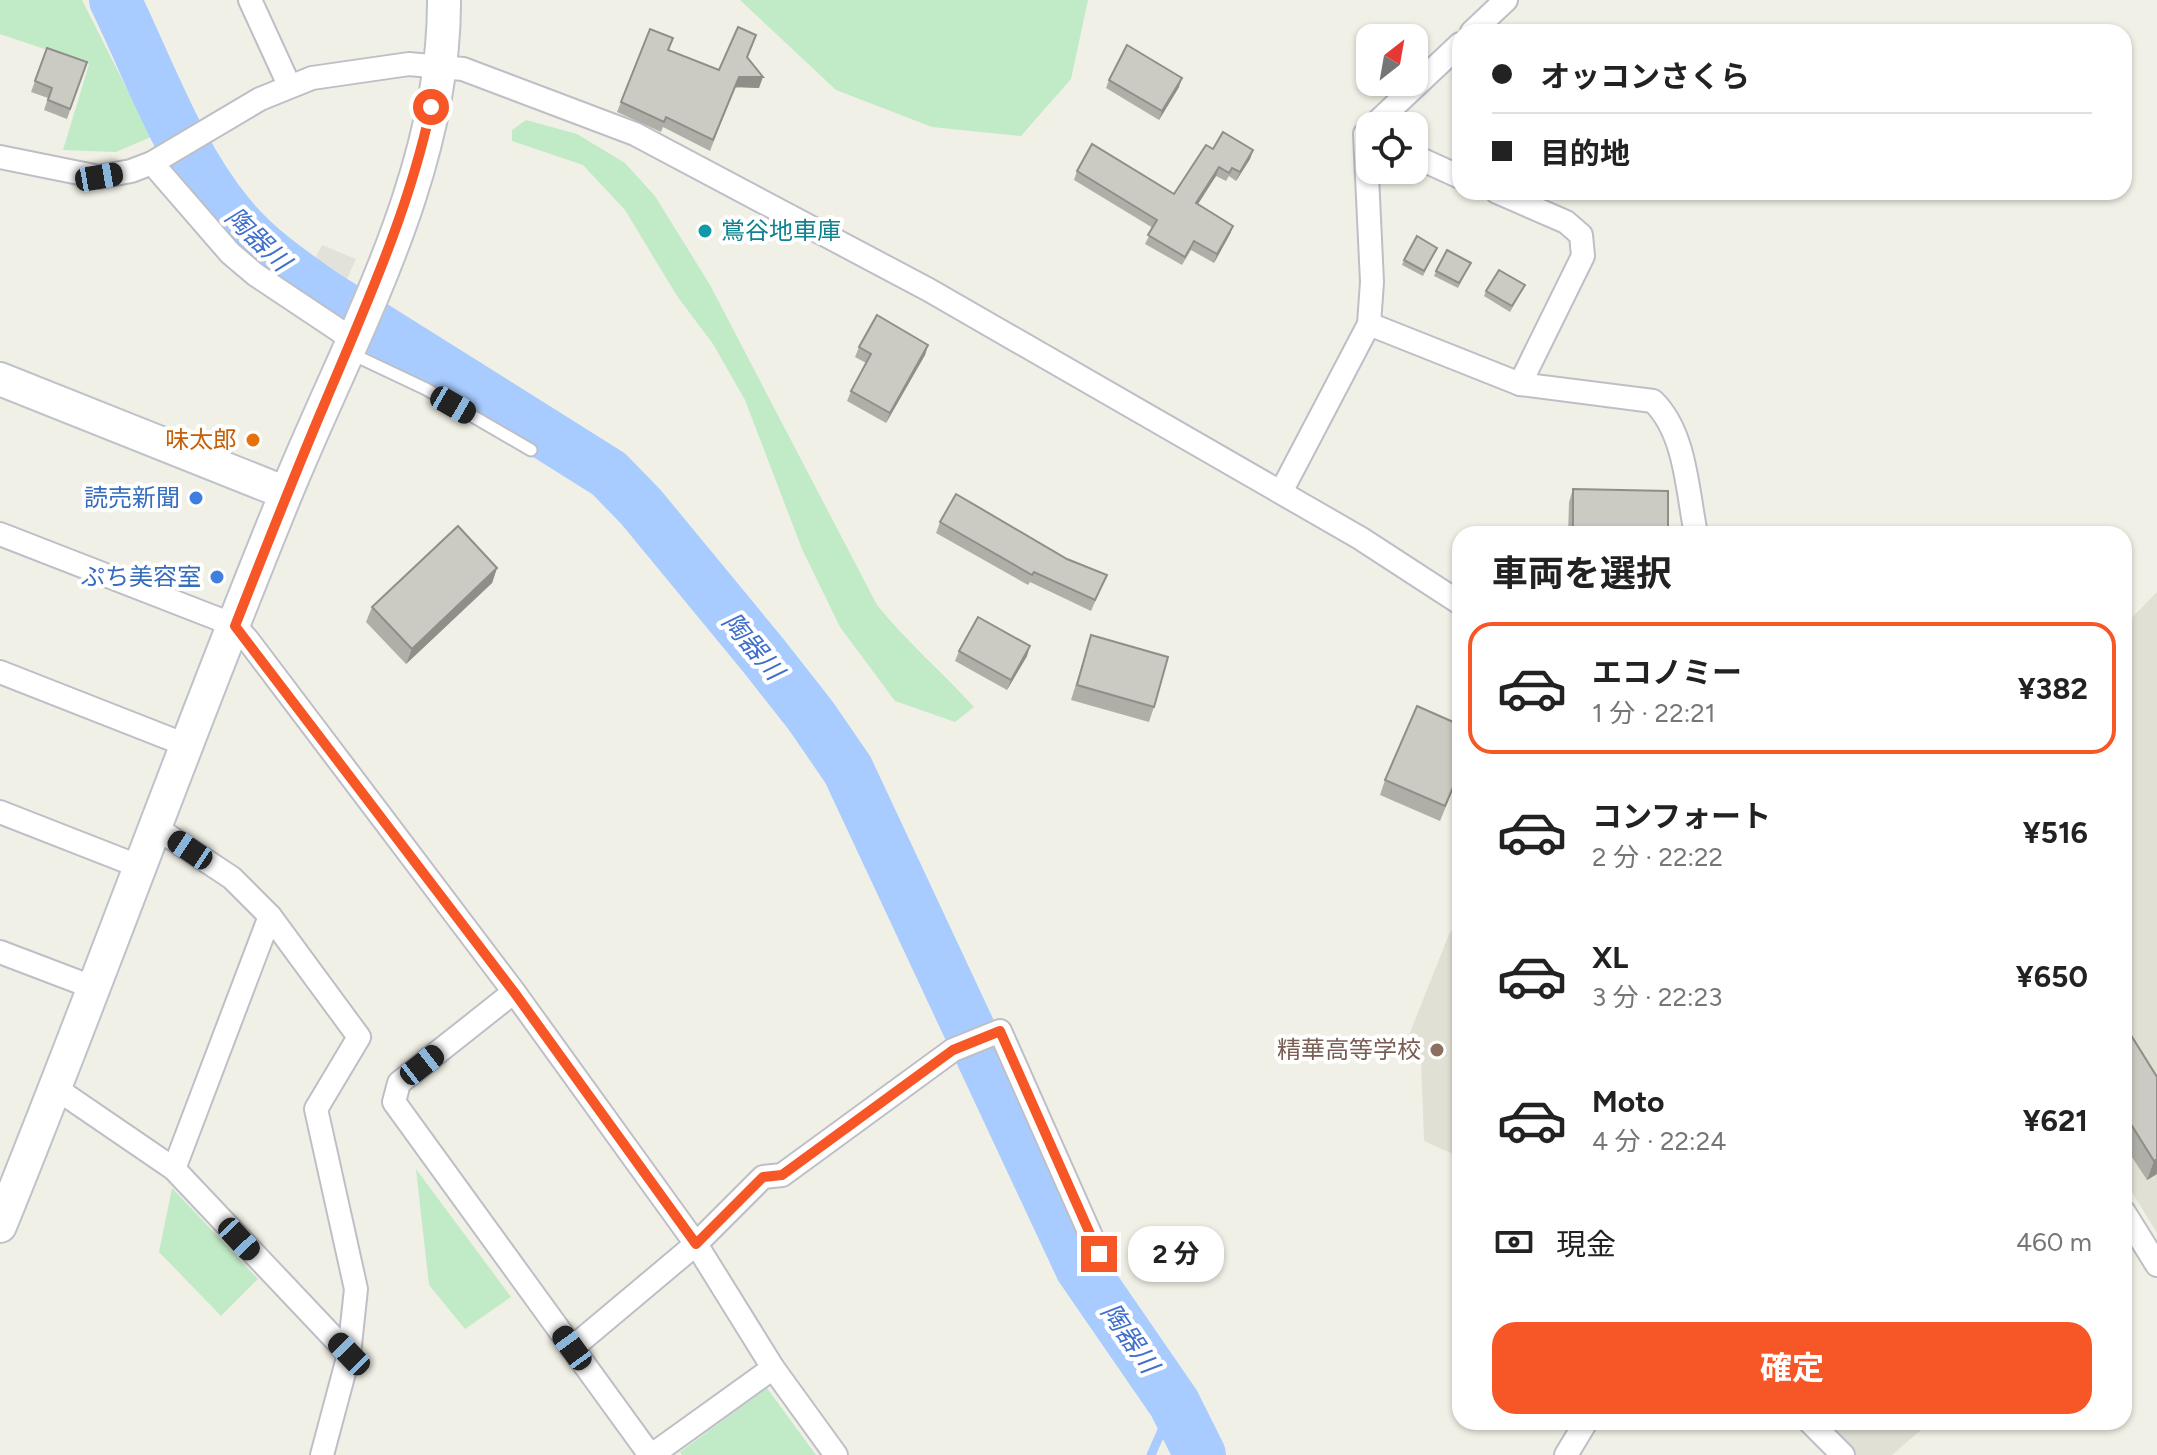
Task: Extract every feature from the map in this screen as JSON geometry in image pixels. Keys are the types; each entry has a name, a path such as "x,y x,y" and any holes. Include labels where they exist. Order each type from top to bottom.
{"street":[{"path":"250,0 289,85"},
{"path":"0,1226 11,1170 54,1087 286,493 370,296 418,170 444,37 444,0"},
{"path":"1480,24 1506,0"},
{"path":"1389,112 1452,52"},
{"path":"0,157 99,177 152,163 289,85 312,78 401,64 439,64 463,69 635,134 929,290 1360,538 1452,598"},
{"path":"1428,162 1452,173"},
{"path":"152,163 230,253 256,275 351,340"},
{"path":"1281,492 1369,324 1372,282 1370,184"},
{"path":"1515,200 1566,222 1581,235 1583,256 1520,384"},
{"path":"1369,324 1520,384 1653,401 1665,412 1677,440 1694,526"},
{"path":"0,379 286,493"},
{"path":"0,534 235,626 514,992 696,1244 773,1368 836,1455"},
{"path":"0,672 186,745"},
{"path":"0,812 138,866"},
{"path":"155,827 232,878 270,916 359,1037 316,1109 356,1289 349,1354 322,1455"},
{"path":"174,1169 270,916"},
{"path":"0,952 92,987"},
{"path":"514,992 399,1083 394,1102 651,1455 773,1368"},
{"path":"572,1348 696,1244 763,1177 782,1175 963,1046 1000,1031 1099,1254"},
{"path":"54,1087 174,1169 349,1354"},
{"path":"2132,1225 2157,1265"},
{"path":"1566,1455 1581,1430"},
{"path":"1818,1430 1843,1455"}],"lane":[{"path":"351,340 426,389 531,450"}],"shaded area":[{"path":"322,245 356,259 344,285 312,264"},
{"path":"2157,592 2157,1233 2132,1192 2132,618"},
{"name":"精華高等学校","path":"1450,932 1452,1153 1424,1141 1421,1061 1407,1040"},
{"path":"1828,1430 1921,1430 1892,1455 1856,1455"}],"green space":[{"path":"0,0 82,0 151,137 116,152 63,150 89,64 0,34"},
{"path":"740,0 1088,0 1071,79 1021,136 932,127 836,90"},
{"path":"526,120 577,134 625,163 655,196 710,285 877,605 974,707 955,722 895,701 840,627 802,549 745,400 713,344 677,296 625,210 583,165 512,141 512,130"},
{"path":"416,1169 511,1297 465,1329 429,1285"},
{"path":"172,1188 258,1279 221,1316 159,1252"},
{"path":"767,1388 816,1455 682,1455 680,1452"}],"building":[{"path":"738,27 756,35 747,57 763,77 739,77 713,140 666,117 664,122 621,102 650,29 673,38 668,50 719,70"},
{"path":"1127,45 1182,78 1162,111 1109,80"},
{"path":"47,48 87,62 70,109 48,100 52,88 35,81"},
{"path":"1223,132 1253,150 1240,172 1232,168 1229,173 1219,167 1196,203 1233,226 1217,254 1194,241 1185,257 1148,235 1157,220 1077,171 1092,144 1174,194 1206,145 1213,149"},
{"path":"1417,236 1437,248 1424,271 1404,260"},
{"path":"1447,250 1471,263 1459,283 1436,271"},
{"path":"1499,270 1525,285 1512,306 1486,291"},
{"path":"877,315 928,345 890,413 851,391 871,354 859,347"},
{"path":"1573,489 1668,491 1668,526 1573,526"},
{"path":"956,494 1067,559 1107,575 1095,600 1034,572 1032,575 940,522"},
{"path":"458,526 497,568 412,649 372,607"},
{"path":"978,617 1030,646 1011,680 959,651"},
{"path":"1091,635 1168,657 1154,707 1077,685"},
{"path":"1417,706 1452,721 1452,790 1445,806 1385,780"},
{"path":"2132,1037 2157,1077 2157,1159 2154,1161 2132,1126"}],"waterway":[{"name":"陶器川","path":"115,0 180,140 212,192 240,228 274,259 324,295 609,474 641,507 811,716 848,770 1081,1268 1174,1403 1200,1455"},
{"path":"1151,1455 1174,1403"}],"place":[{"name":"鴬谷地車庫","path":"705,231"},
{"name":"味太郎","path":"253,440"},
{"name":"読売新聞","path":"196,498"},
{"name":"ぷち美容室","path":"217,577"},
{"name":"精華高等学校","path":"1437,1050"}],"route":[{"path":"431,107 418,170 393,239 286,493 235,626 514,992 696,1244 763,1177 782,1175 953,1050 1000,1031 1099,1254"}]}
